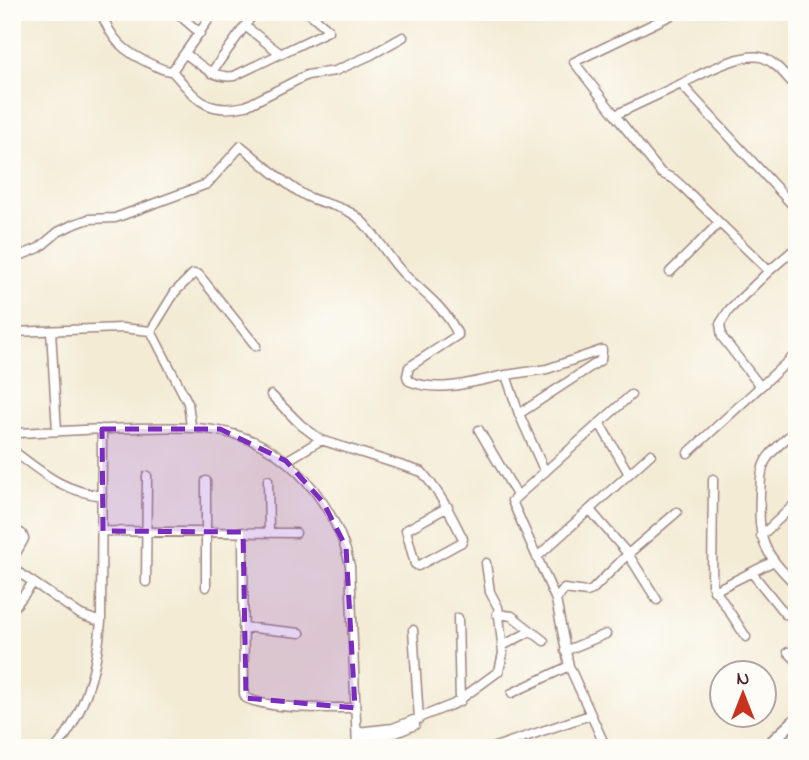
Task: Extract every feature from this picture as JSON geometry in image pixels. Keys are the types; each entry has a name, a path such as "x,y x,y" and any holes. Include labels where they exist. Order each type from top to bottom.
{"main road":[{"path":"765,748 794,721"}],"street":[{"path":"101,12 105,24 120,46 135,57 166,71 172,71 198,100 211,108 246,106 307,75 335,71 403,37"},
{"path":"176,12 200,33"},
{"path":"172,71 214,12"},
{"path":"211,73 254,12"},
{"path":"186,54 211,73 222,78 234,76 328,31 309,12"},
{"path":"678,12 574,62 661,173 674,179 769,271"},
{"path":"245,26 281,54"},
{"path":"615,115 748,57 763,57 778,68 797,89"},
{"path":"681,84 797,210"},
{"path":"12,259 39,248 58,232 72,225 89,219 115,218 206,184 241,146 306,196 335,205 353,214 372,229 406,276 425,292 454,326 458,335 409,367 409,381 419,385 450,387 547,369 602,350 601,360 519,414"},
{"path":"670,272 719,223"},
{"path":"760,386 722,337 720,324 730,310 769,271 797,247"},
{"path":"152,331 175,292 193,274 199,275 256,346"},
{"path":"12,332 122,328 152,331"},
{"path":"51,331 57,431"},
{"path":"152,331 188,403 191,426"},
{"path":"688,453 797,352"},
{"path":"506,375 519,414 545,472"},
{"path":"271,395 301,425 321,440 422,472 439,492 447,507 463,542 418,566 415,564 406,530 447,507"},
{"path":"606,748 569,666 556,600 512,501 631,395"},
{"path":"600,424 628,474"},
{"path":"102,496 80,493 60,485 12,448 17,433 191,426 233,433 257,443 286,461 305,479 340,529 350,566 357,739 460,702 499,671 502,646 498,607 489,592 486,563"},
{"path":"56,748 69,733 91,683 101,622 102,429"},
{"path":"795,580 774,561 761,536 760,493 764,463 797,429"},
{"path":"479,430 517,495"},
{"path":"286,461 321,440"},
{"path":"537,557 651,454"},
{"path":"146,582 147,475"},
{"path":"268,480 269,533"},
{"path":"713,480 711,578 714,591 746,637"},
{"path":"206,481 206,587"},
{"path":"761,536 797,502"},
{"path":"590,510 628,554 657,600"},
{"path":"556,600 564,589 587,592 592,590 628,554 677,512"},
{"path":"12,527 22,534 24,539 12,560"},
{"path":"103,531 296,533"},
{"path":"243,532 246,698 260,703 355,708"},
{"path":"714,591 774,561"},
{"path":"12,568 81,615 101,622"},
{"path":"752,573 785,614"},
{"path":"12,610 33,583"},
{"path":"497,614 512,616 544,641"},
{"path":"458,618 460,702"},
{"path":"243,626 300,633"},
{"path":"413,630 420,718"},
{"path":"502,646 531,632"},
{"path":"565,652 606,634"},
{"path":"788,652 797,661"},
{"path":"512,693 569,666"},
{"path":"492,748 590,715"}],"highlighted area":[{"path":"102,429 220,429 286,461 323,502 346,547 355,708 246,698 243,532 103,531"}]}
